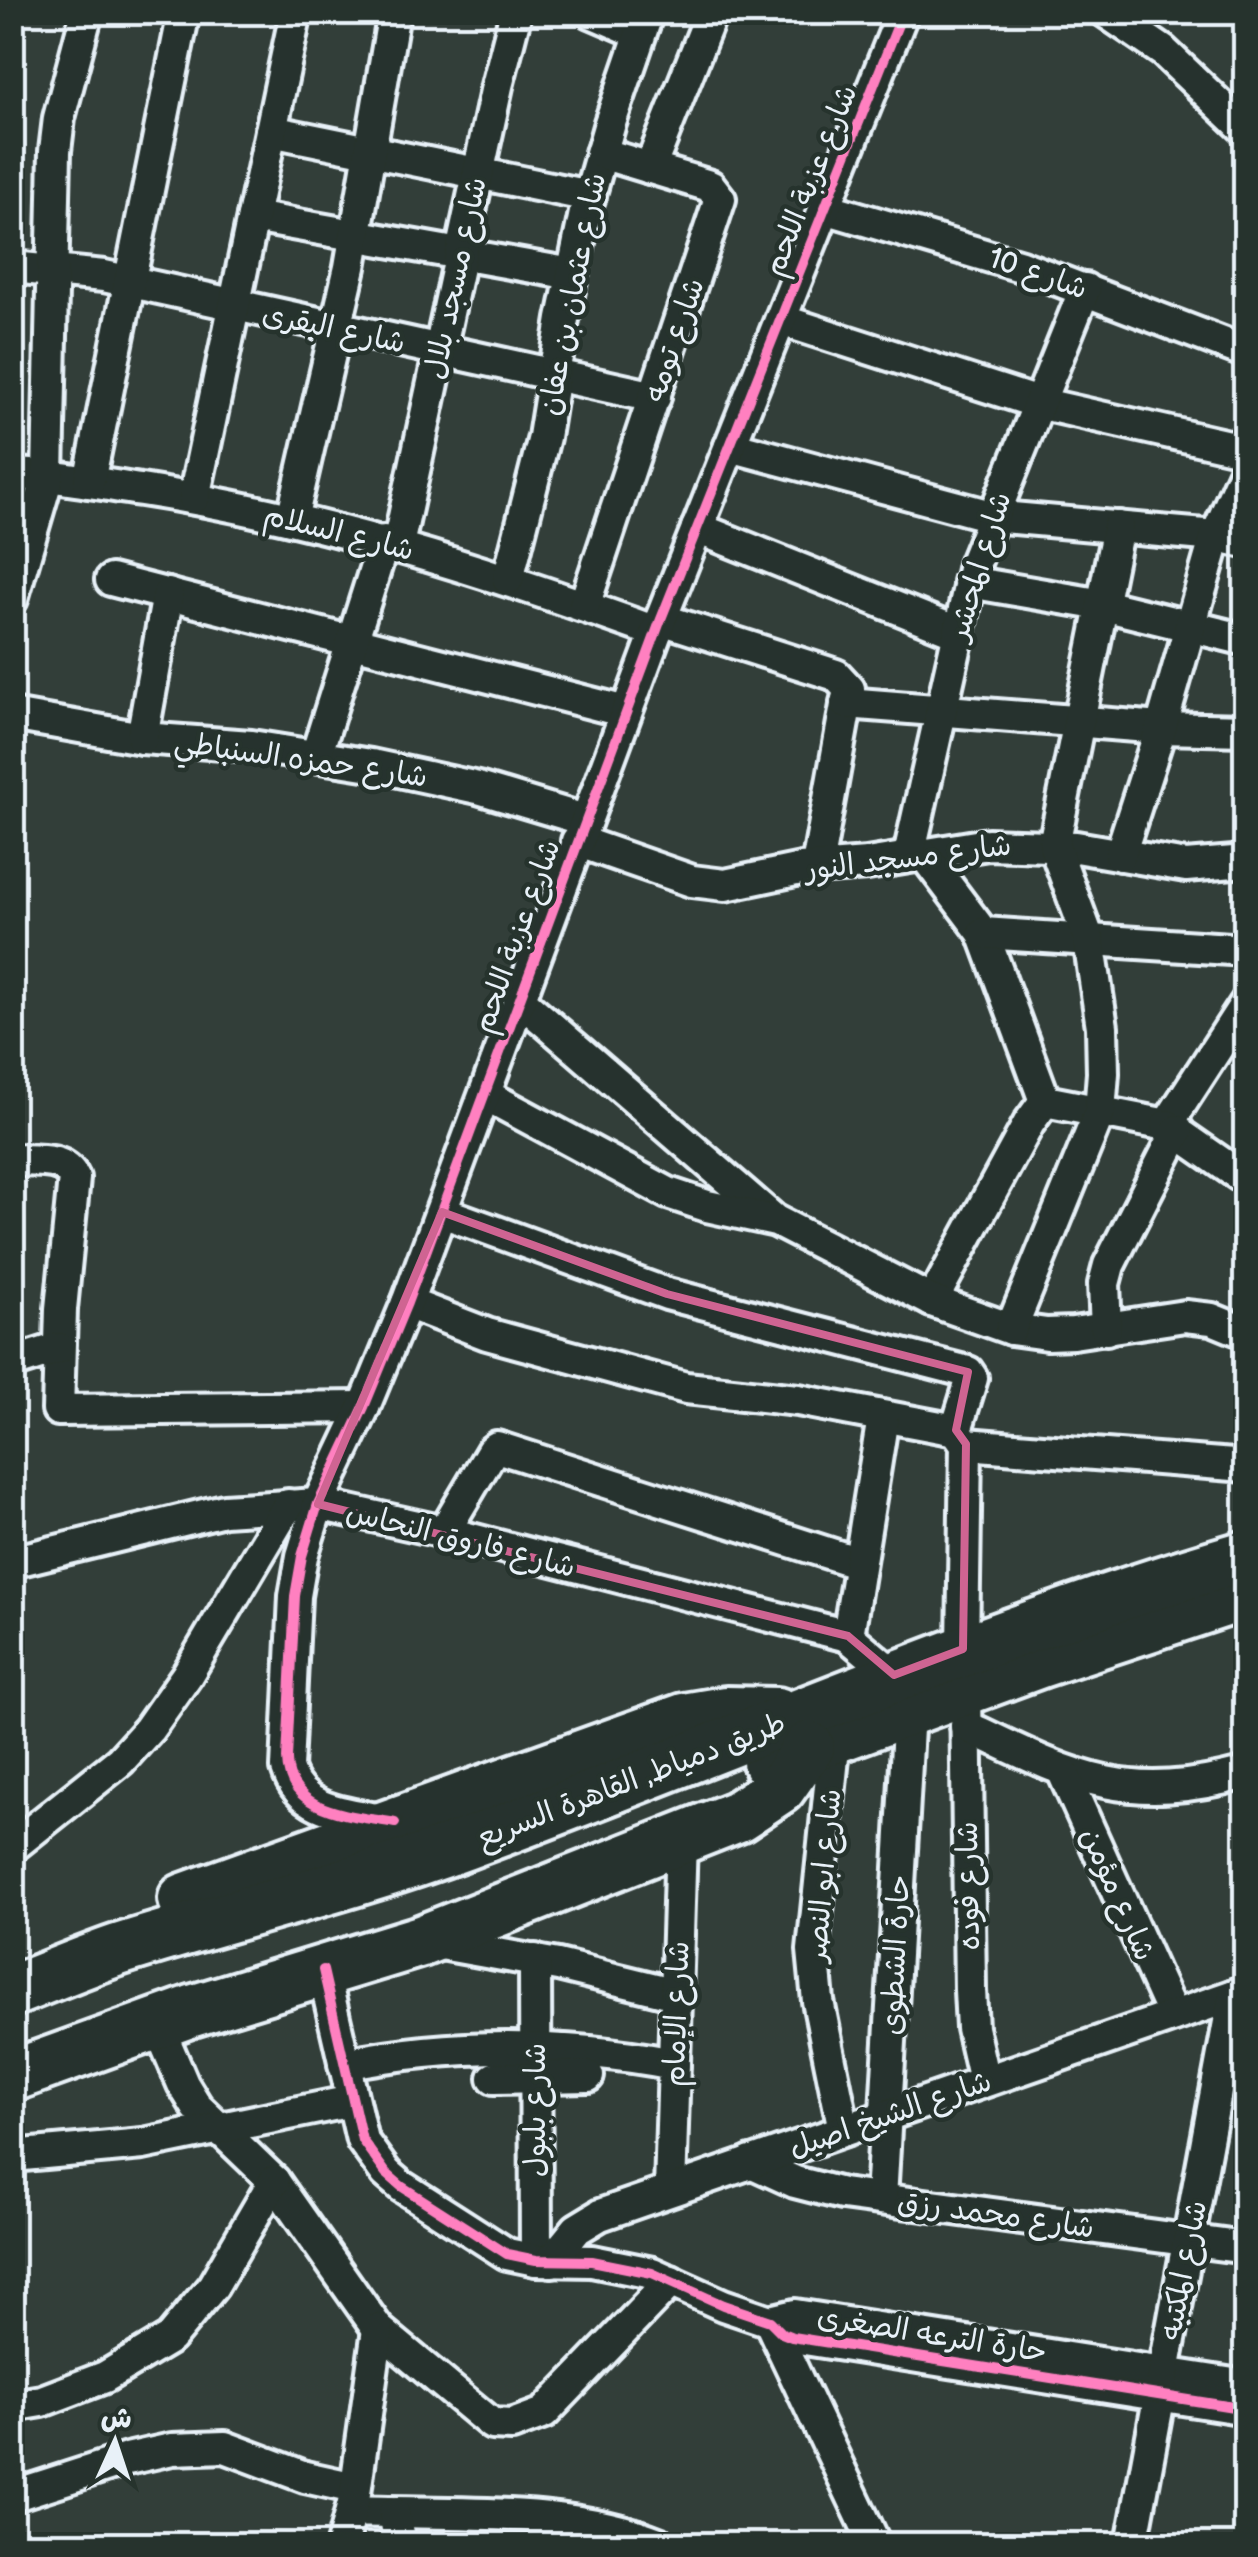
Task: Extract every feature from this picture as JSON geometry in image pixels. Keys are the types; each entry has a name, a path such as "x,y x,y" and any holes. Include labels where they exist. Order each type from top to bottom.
{"highway":[{"name":"طريق دمياط, القاهرة السريع","path":"965,1688 1101,1600 1246,1556"},
{"name":"طريق دمياط, القاهرة السريع","path":"12,2022 124,1978 422,1894 814,1734 901,1693 965,1688 1246,1594"},
{"path":"12,1960 684,1719 740,1711 814,1734 791,1776 767,1799 738,1816 421,1941 157,2023 12,2076"},
{"name":"طريق دمياط, القاهرة السريع","path":"12,1991 116,1951 329,1890 446,1851 698,1757 814,1734"}],"street":[{"path":"12,599 48,476 57,128 87,12"},
{"path":"89,482 184,12"},
{"path":"194,498 296,12"},
{"path":"292,519 356,236 394,12"},
{"name":"شارع مسجد بلال","path":"316,756 352,640 391,543 440,350 516,12"},
{"path":"592,12 644,23"},
{"path":"650,168 712,12"},
{"name":"شارع عزبة اللحم","path":"395,1823 315,1805 299,1794 287,1768 294,1596 305,1543 303,1505 364,1407 406,1304 659,626 903,12"},
{"path":"1106,12 1163,51 1246,130"},
{"name":"شارع عثمان بن عفان","path":"508,579 544,437 572,274 590,196 644,23"},
{"path":"271,130 590,196"},
{"name":"شارع تومه","path":"584,606 720,199 710,186 601,153"},
{"name":"شارع 10","path":"825,208 956,245 1086,289 1246,352"},
{"path":"253,217 572,274"},
{"name":"شارع البقرى","path":"12,267 52,269 130,282 654,397"},
{"name":"شارع المحشر","path":"916,854 940,710 969,582 991,516 1086,289"},
{"path":"780,320 1038,403 1246,450"},
{"path":"730,446 991,516 1231,538"},
{"path":"1120,854 1161,728 1188,625 1231,538 1246,468"},
{"name":"شارع السلام","path":"12,474 194,498 391,543 584,606 836,676 849,689 846,703"},
{"path":"1011,1330 1100,1111 1102,1027 1089,940 1054,845 1118,527"},
{"path":"697,528 957,632"},
{"path":"111,580 626,712"},
{"path":"969,582 1102,605 1246,640"},
{"path":"142,738 168,594"},
{"path":"817,866 846,703 1161,728 1246,730"},
{"name":"شارع حمزه السنباطي","path":"12,715 142,738 316,756 443,780 581,830"},
{"name":"شارع مسجد النور","path":"581,830 708,884 741,884 817,866 866,864 988,844 1054,845 1186,866 1246,862"},
{"path":"916,854 983,933 1045,1101"},
{"path":"983,933 1246,950"},
{"path":"520,1000 776,1221 932,1302 1011,1330 1046,1334 1186,1316 1212,1319 1246,1333"},
{"path":"1106,1329 1104,1284 1109,1266 1172,1128 1246,1002"},
{"path":"486,1095 668,1193 776,1221"},
{"path":"1045,1101 1172,1128 1246,1180"},
{"path":"932,1302 1029,1123 1045,1101"},
{"path":"12,1160 60,1163 69,1168 74,1178 59,1348 58,1410 364,1407"},
{"name":"شارع فوده","path":"442,1212 667,1294 968,1372 972,1378 961,1437 965,1688 971,2009 974,2046 984,2082"},
{"path":"406,1304 487,1334 686,1388 798,1400 961,1437 1246,1466"},
{"path":"12,1362 59,1348"},
{"path":"848,1636 883,1417"},
{"path":"444,1532 497,1447 859,1563"},
{"path":"12,1847 120,1761 149,1729 303,1505"},
{"name":"شارع فاروق النحاس","path":"12,1562 224,1510 303,1505 444,1532 848,1636 901,1693"},
{"path":"965,1688 1062,1772 1103,1783 1145,1788 1197,1784 1246,1773"},
{"name":"حارة الشطوى","path":"881,2199 901,1693"},
{"name":"شارع ابو النصر","path":"814,1734 814,1950 818,2001 844,2130"},
{"name":"شارع مؤمن","path":"1062,1772 1173,2016"},
{"name":"شارع الإمام","path":"670,2190 681,1839"},
{"path":"421,1941 534,1960 676,1994"},
{"name":"شارع بلبول","path":"534,1960 543,2260"},
{"name":"حارة الترعه الصغرى","path":"323,1970 362,2140 386,2173 493,2247 543,2260 612,2264 672,2280 723,2305 770,2321 792,2337 1161,2384 1246,2386"},
{"name":"شارع الشيخ اصيل","path":"543,2260 588,2221 1240,1993"},
{"name":"شارع المكتبه","path":"1132,2544 1188,2240 1240,1993"},
{"path":"157,2023 183,2084 216,2127 274,2181 378,2330 492,2424 512,2424 544,2413 672,2280"},
{"path":"344,2064 439,2050 535,2046 605,2052 674,2064"},
{"path":"494,2078 588,2076"},
{"path":"12,2156 143,2144 352,2101"},
{"name":"شارع محمد رزق","path":"751,2162 810,2186 881,2199 1246,2248"},
{"path":"12,2406 42,2401 105,2377 170,2338 213,2286 274,2181"},
{"path":"770,2321 875,2544"},
{"path":"342,2544 354,2500 378,2330"},
{"name":"حارة الترعه الصغرى","path":"1161,2384 1246,2410"},
{"path":"12,2496 127,2459 172,2450 225,2447 394,2513 577,2521 661,2544"},
{"path":"394,2513 400,2544"},
{"path":"485,2516 502,2544"}],"highlighted area":[{"path":"442,1212 667,1294 968,1372 956,1430 966,1444 963,1649 894,1675 848,1636 318,1504"}],"cycle path":[{"path":"395,1823 326,1809 299,1791 290,1777 287,1759 295,1596 302,1556 318,1504 407,1303 661,619 903,12"},
{"path":"323,1970 362,2140 386,2173 401,2186 507,2254 536,2260 592,2261 652,2273 770,2321 792,2337 1246,2409"}]}
